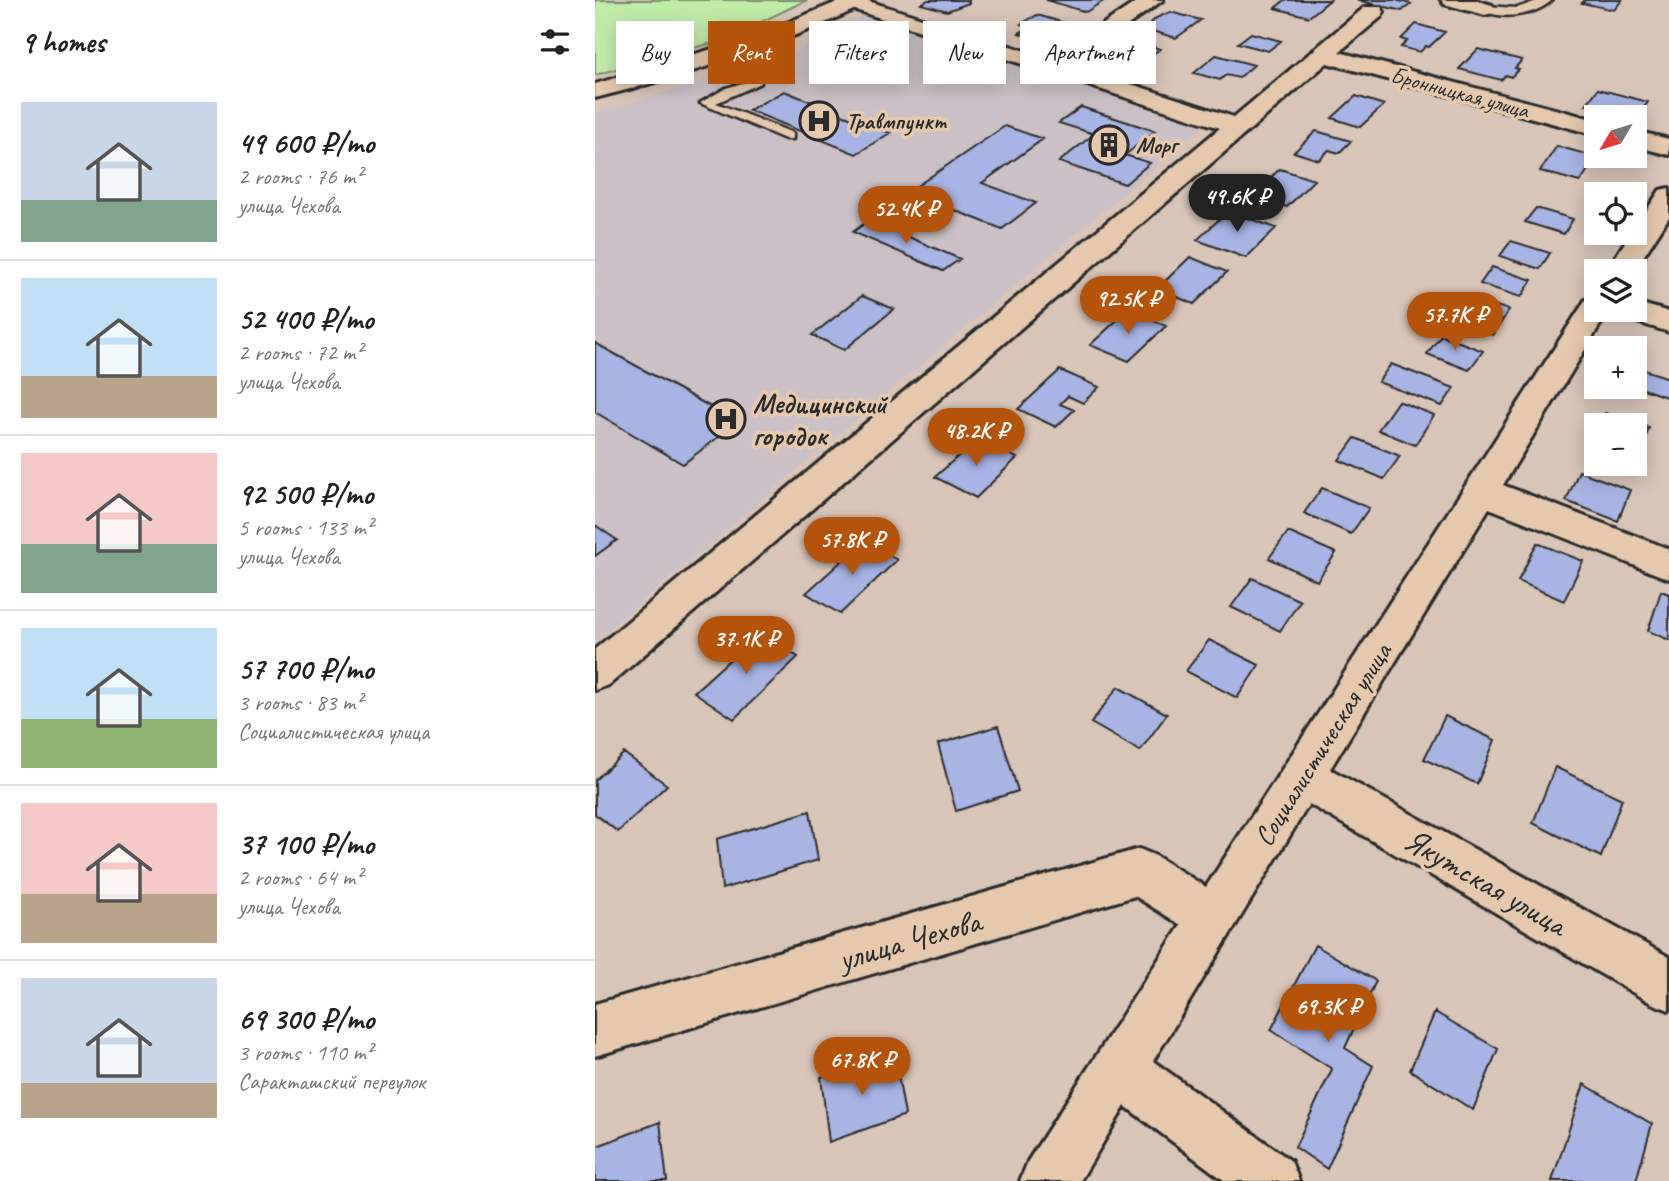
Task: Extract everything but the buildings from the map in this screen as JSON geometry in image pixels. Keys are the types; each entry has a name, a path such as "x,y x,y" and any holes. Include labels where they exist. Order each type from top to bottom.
{"street":[{"path":"1122,21 1153,0"},
{"path":"1451,0 1485,9"},
{"path":"795,30 856,1 1020,56"},
{"path":"595,673 1241,127 1373,12"},
{"name":"Бронницкая улица","path":"1323,55 1584,125"},
{"path":"595,91 708,60"},
{"path":"1107,84 1241,127"},
{"path":"1647,141 1669,147"},
{"path":"1627,259 1669,195"},
{"path":"1647,315 1669,322"},
{"name":"Социалистическая улица","path":"1048,1181 1587,322"},
{"path":"1481,490 1669,564"},
{"name":"Якутская улица","path":"1303,777 1669,985"},
{"name":"улица Чехова","path":"595,1030 1139,872 1213,918"},
{"path":"1118,1068 1271,1181"}],"lane":[{"path":"1485,9 1534,10 1547,0"},
{"path":"751,84 730,90 706,103 789,136"}],"shaded area":[{"name":"Медицинский городок","path":"865,14 887,21 852,21"},
{"name":"Медицинский городок","path":"909,28 923,32 923,84 1006,84 1006,59 1020,63 1020,84 1085,84 1207,123 595,641 595,113 708,80 708,84 795,84 795,51 809,44 809,84 909,84"}],"green space":[{"path":"595,0 807,0 763,21 708,21 708,44 694,48 694,21 616,21 616,69 595,75"}],"place":[{"name":"Травмпункт","path":"819,121"},
{"name":"Морг","path":"1109,145"},
{"name":"Медицинский городок","path":"726,419"}]}
